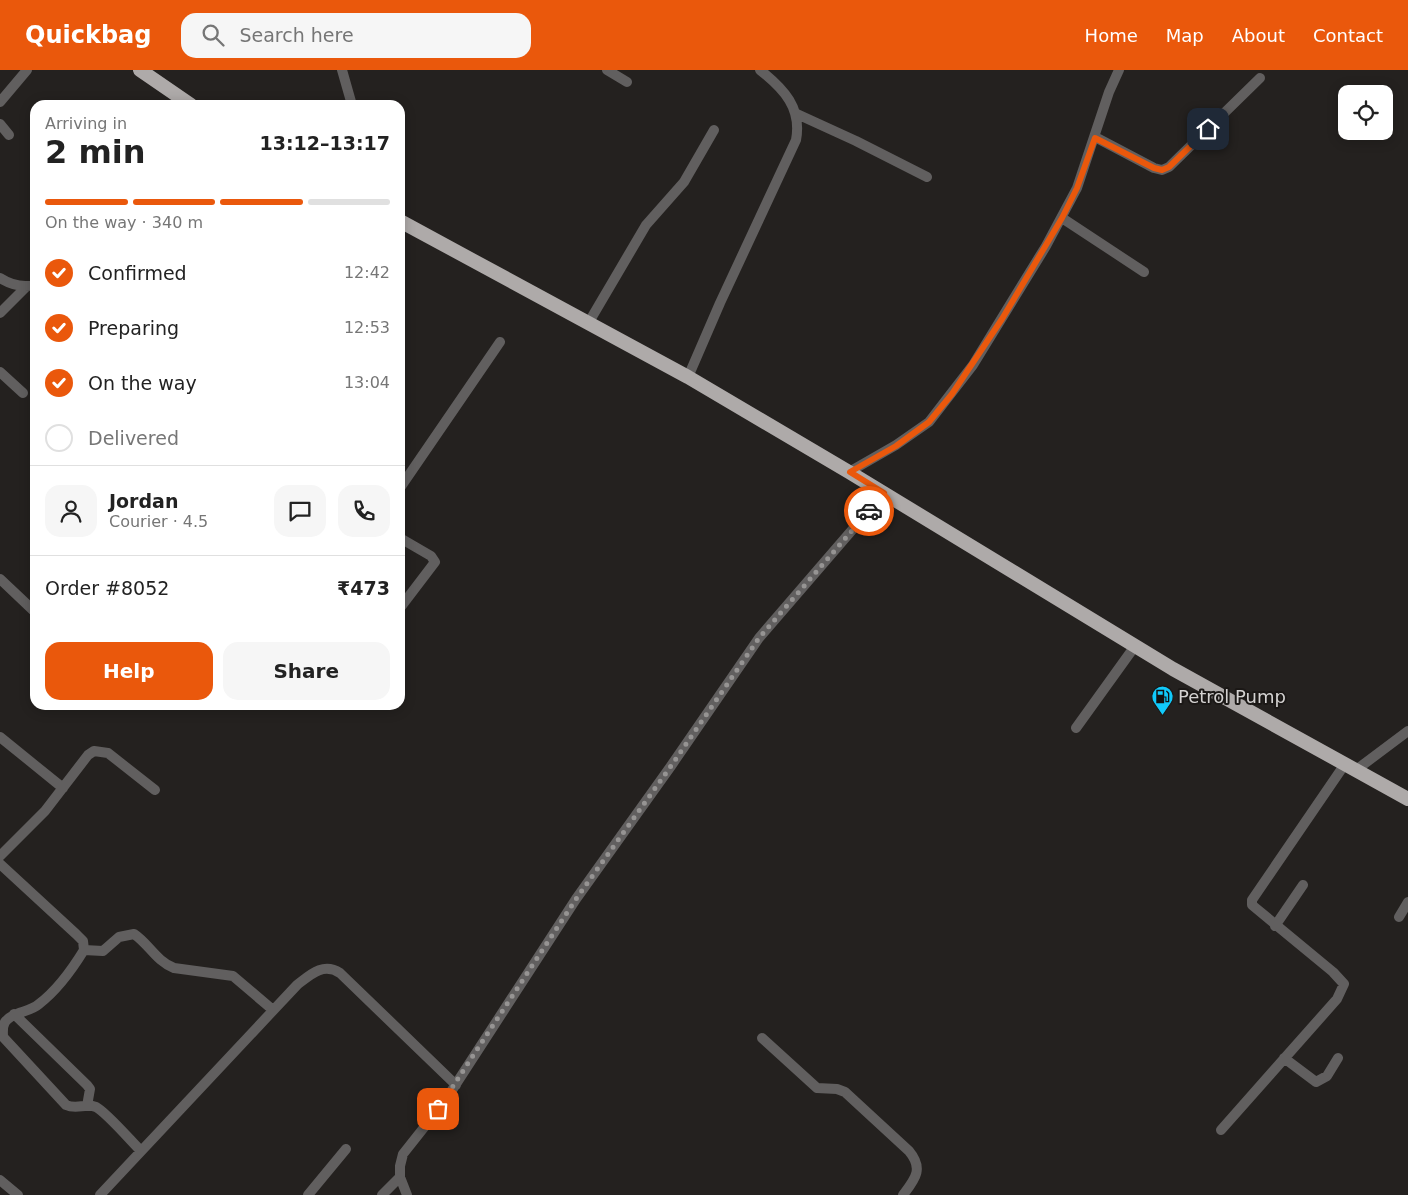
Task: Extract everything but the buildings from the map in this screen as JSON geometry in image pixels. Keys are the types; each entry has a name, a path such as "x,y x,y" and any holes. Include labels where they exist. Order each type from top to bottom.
{"highway":[{"path":"140,70 184,100"},
{"path":"405,225 589,322 688,377 850,472 1135,646 1408,799"}],"street":[{"path":"0,102 27,70"},
{"path":"342,70 351,100"},
{"path":"608,70 627,82"},
{"path":"688,377 720,303 796,140 799,126 797,114 789,100 760,70"},
{"path":"850,472 896,446 929,422 952,394 1002,319 1062,218 1077,188 1109,92 1120,70"},
{"path":"1095,138 1154,168 1162,170 1169,167 1260,78"},
{"path":"797,114 927,177"},
{"path":"0,124 9,135"},
{"path":"589,322 646,225 684,182 714,130"},
{"path":"1062,218 1144,272"},
{"path":"0,278 14,285 30,286"},
{"path":"0,313 30,287"},
{"path":"405,481 500,342"},
{"path":"0,372 23,393"},
{"path":"407,1195 400,1177 403,1154 456,1085 576,899 759,638 884,493"},
{"path":"405,541 431,556 434,562 405,601"},
{"path":"0,579 30,607"},
{"path":"1076,728 1135,646"},
{"path":"1221,1130 1337,999 1344,984 1333,972 1255,910 1252,900 1351,767 1408,731"},
{"path":"0,737 63,788"},
{"path":"0,856 37,820 88,755 100,750 108,753 155,790"},
{"path":"0,864 76,934 83,942 84,950 38,1006 14,1014 6,1022 2,1029 3,1038 8,1046 66,1105 79,1109 87,1106 99,1109 141,1151"},
{"path":"1276,926 1303,885"},
{"path":"1399,917 1408,902"},
{"path":"84,950 103,950 119,937 134,934 141,938 158,960 167,965 174,968 233,976 274,1010"},
{"path":"100,1195 297,985 313,973 325,968 333,968 456,1085"},
{"path":"14,1014 87,1085 90,1089 87,1106"},
{"path":"762,1038 817,1088 837,1089 845,1092 909,1151 917,1160 918,1170 903,1195"},
{"path":"1284,1058 1316,1082 1327,1076 1338,1058"},
{"path":"308,1195 346,1149"},
{"path":"382,1195 400,1177"},
{"path":"0,1180 18,1195"}],"way so far":[{"path":"438,1109 510,1003 576,899 759,638 869,511"}],"place":[{"name":"Petrol Pump","path":"1162,716"}],"route":[{"path":"869,511 884,493 850,472 896,446 929,422 974,365 1062,218 1077,188 1095,138 1154,168 1162,170 1169,167 1208,129"}]}
